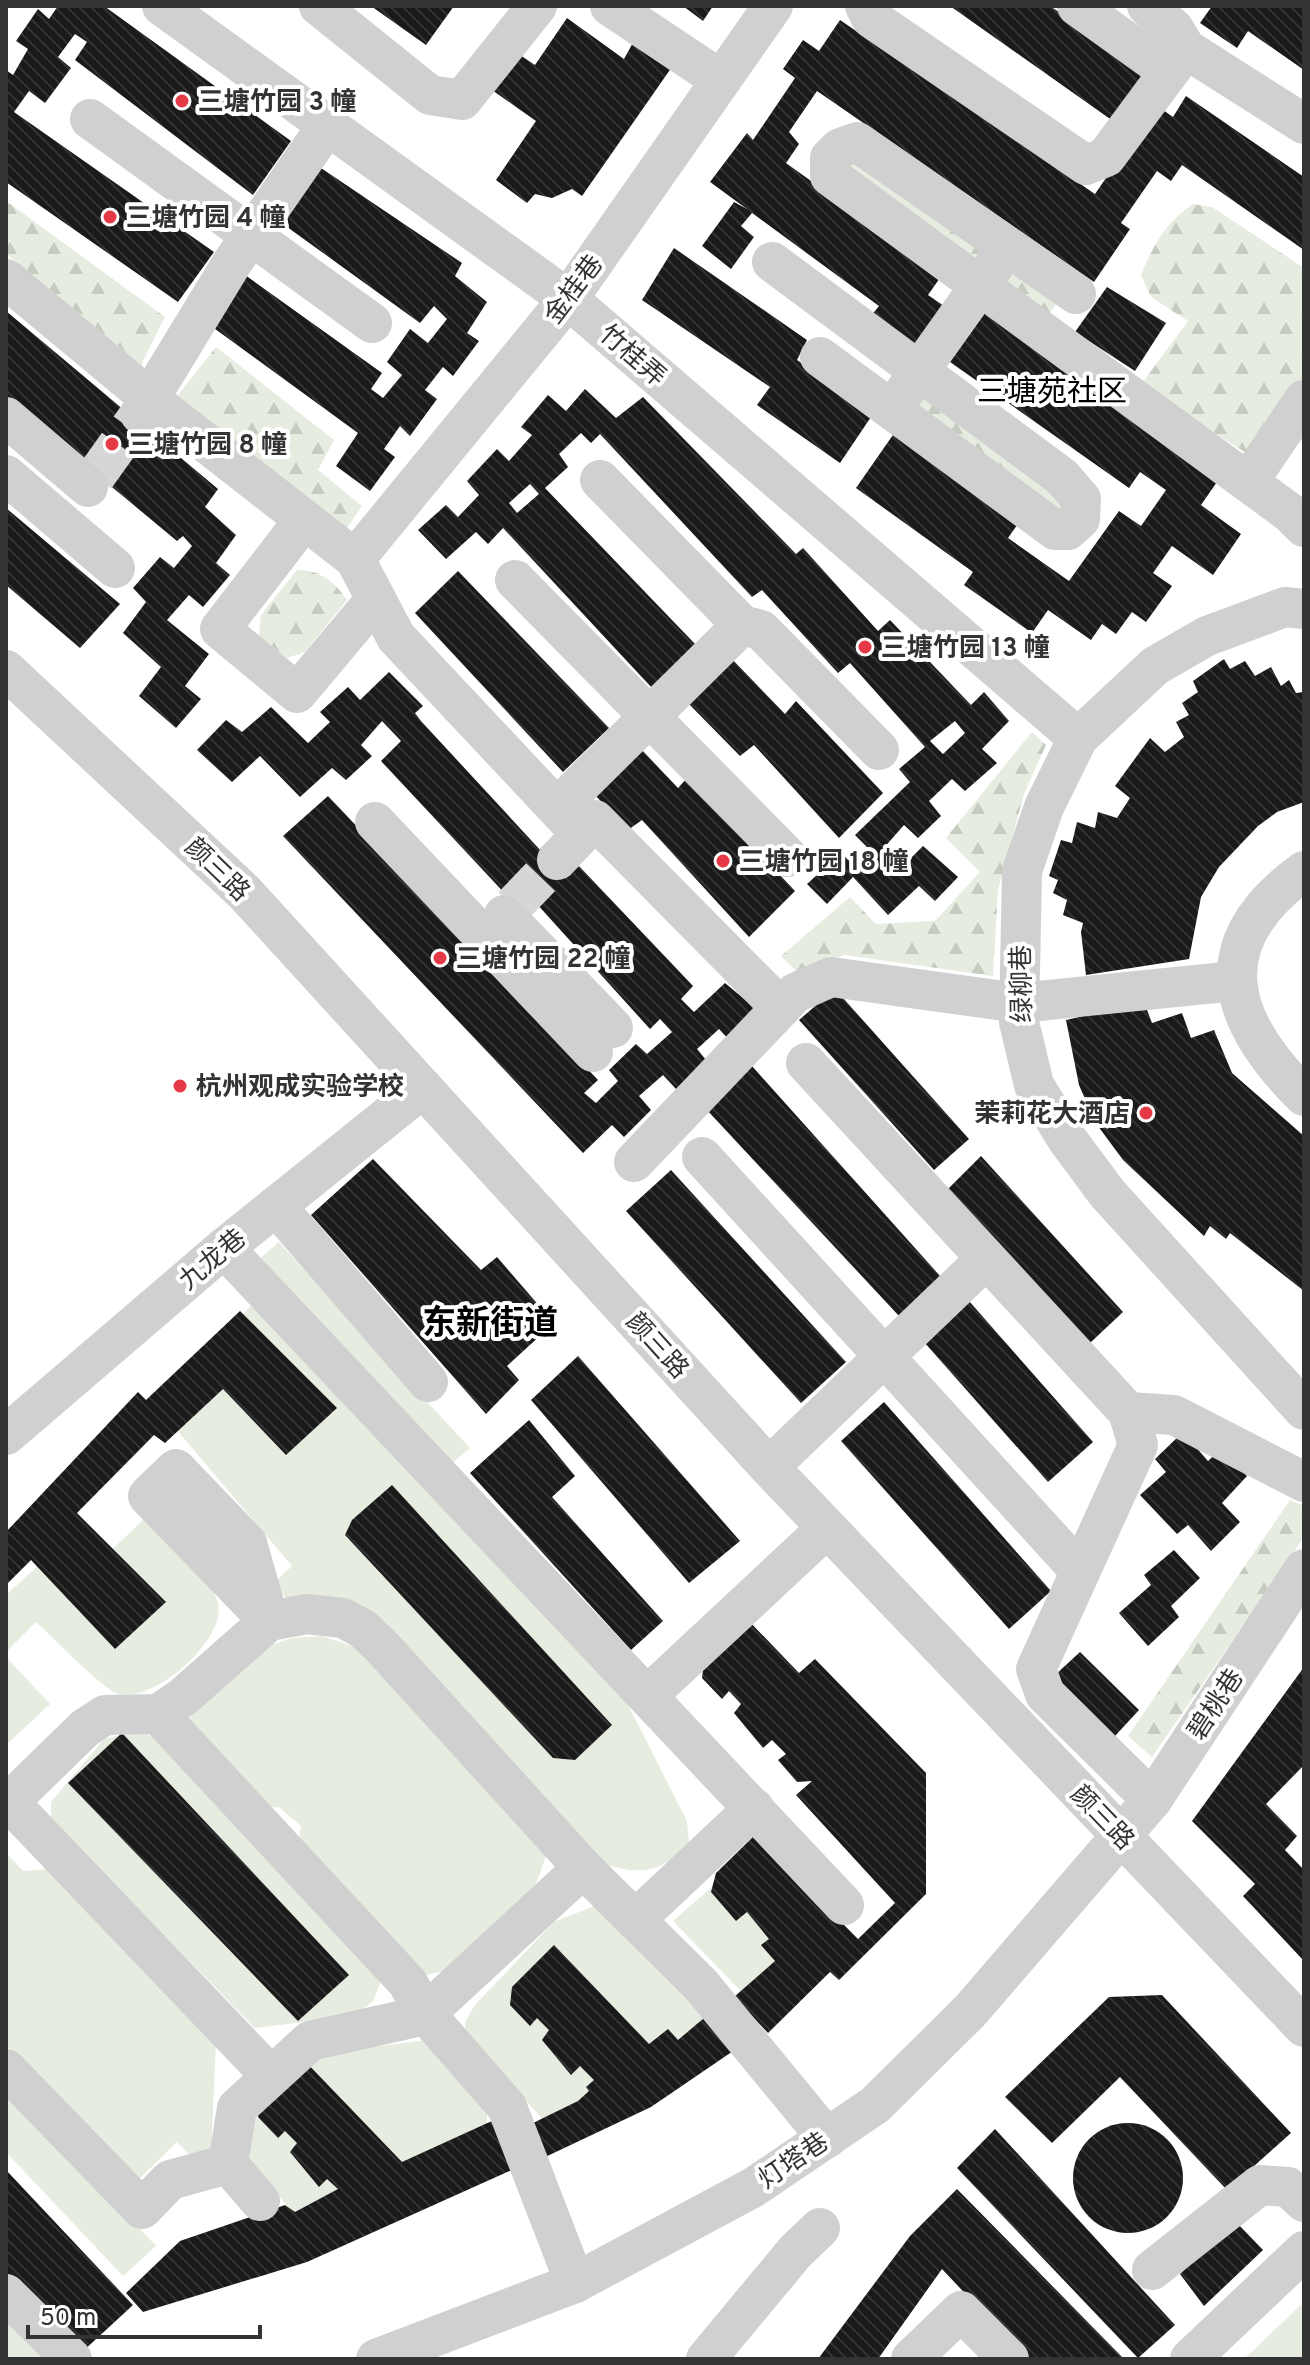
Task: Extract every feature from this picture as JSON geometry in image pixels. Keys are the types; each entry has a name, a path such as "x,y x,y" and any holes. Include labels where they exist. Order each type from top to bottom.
{"street":[{"name":"竹桂弄","path":"162,6 568,299 1078,738"},
{"path":"319,6 430,95 462,100 537,6"},
{"path":"610,6 721,80"},
{"name":"金桂巷","path":"355,559 568,299 773,6"},
{"path":"865,6 871,18 1086,165 1106,157 1178,60 1174,29 1147,6"},
{"path":"1077,6 1304,124"},
{"path":"90,119 372,323"},
{"path":"145,406 251,235 327,126"},
{"path":"1076,294 857,142 840,148 830,158 830,176 1248,482 1304,527"},
{"path":"891,410 1008,247"},
{"path":"772,262 1062,477 1081,499 1080,519 1068,530 1055,530 820,357"},
{"path":"6,279 145,406 355,559 396,637 565,834"},
{"path":"1248,482 1304,400"},
{"path":"6,417 92,482 58,519"},
{"path":"6,475 115,568"},
{"path":"600,480 742,625 761,630 879,750"},
{"path":"304,520 220,629 297,693 376,599"},
{"path":"515,580 788,857"},
{"name":"绿柳巷","path":"1304,609 1285,607 1207,636 1155,666 1078,738 1044,807 1022,871 1019,1003 1019,1022 1034,1085 1067,1139 1107,1193 1304,1410"},
{"path":"565,834 650,717 742,625"},
{"name":"颜三路","path":"6,670 244,892 769,1467 1304,2027"},
{"path":"565,834 595,820 781,1008"},
{"path":"375,822 500,918 603,1040"},
{"path":"1304,871 1257,916 1239,955 1235,981 1249,1029 1284,1077 1304,1096"},
{"path":"634,1162 795,993 831,977 1019,1003 1235,981"},
{"path":"806,1063 1128,1412 1138,1445 1036,1669 1045,1694 1152,1800"},
{"name":"九龙巷","path":"6,1435 224,1248 423,1088"},
{"path":"702,1157 1080,1571"},
{"path":"276,1206 428,1382"},
{"path":"224,1248 844,1905"},
{"path":"769,1467 986,1259"},
{"path":"1128,1412 1174,1415 1304,1482"},
{"path":"648,1695 827,1528"},
{"name":"碧桃巷","path":"1121,1836 1152,1800 1304,1569"},
{"path":"271,2076 7,1804 85,1728 105,1715 158,1714 183,1697 269,1621 307,1614 343,1618 363,1629 583,1868 701,1985 827,2138"},
{"path":"158,1714 408,1983 423,2011 507,2107 575,2283"},
{"path":"635,1920 754,1808"},
{"name":"灯塔巷","path":"376,2359 438,2349 575,2283 754,2187 875,2105 970,2011 1121,1836"},
{"path":"260,2201 228,2164 237,2108 310,2041 412,2018 438,2002 583,1868"},
{"path":"6,2069 142,2209 170,2180 228,2164"},
{"path":"1152,2270 1260,2185 1288,2187 1304,2202"},
{"path":"706,2359 795,2252 820,2228"},
{"path":"1190,2359 1304,2251"},
{"path":"6,2294 72,2359"},
{"path":"911,2359 961,2311 1009,2359"}],"green space":[{"path":"851,160 1061,298 1045,319 845,170"},
{"path":"6,201 165,317 141,365 6,254"},
{"path":"1193,204 1212,207 1304,268 1304,381 1251,456 1140,386 1188,321 1151,297 1141,275 1161,235"},
{"path":"216,347 334,440 318,470 362,506 345,531 177,396"},
{"path":"923,389 1064,494 1061,515 908,409"},
{"path":"297,570 326,578 347,600 305,652 287,658 259,636 261,615"},
{"path":"1032,732 1046,745 1024,794 998,890 993,976 844,955 797,972 781,956 850,897 876,924 935,921 980,872 946,838"},
{"path":"279,1242 470,1448 451,1464 259,1259"},
{"path":"254,1302 624,1697 687,1821 689,1843 670,1860 660,1866 641,1870 605,1864 363,1609 326,1596 307,1595 287,1599 274,1583 292,1566 160,1410"},
{"path":"1290,1500 1304,1506 1304,1537 1152,1757 1128,1736"},
{"path":"145,1518 195,1566 217,1600 218,1614 213,1631 187,1664 152,1688 134,1694 119,1694 90,1673 36,1622 6,1652 6,1595 72,1535 99,1562"},
{"path":"322,1636 355,1647 547,1854 529,1902 461,1967 426,1975 298,1848 301,1826 279,1807 264,1808 188,1726 192,1708 271,1645 292,1638"},
{"path":"6,1657 50,1704 6,1745"},
{"path":"138,1731 161,1740 381,1981 373,2001 353,2016 255,2028 51,1820 51,1802 104,1739"},
{"path":"6,1853 23,1871 50,1869 216,2041 211,2154 198,2163 177,2142 135,2183 6,2045"},
{"path":"745,1858 823,1936 758,2009 673,1921"},
{"path":"594,1906 701,2010 711,2029 552,2129 465,2035 465,2022 474,2006 554,1922"},
{"path":"425,2040 487,2101 487,2138 304,2225 251,2164 246,2128 326,2053"},
{"path":"6,2085 156,2246 123,2276 6,2152"},
{"path":"1304,2302 1304,2359 1244,2359"},
{"path":"6,2316 49,2359 6,2359"}],"building":[{"path":"58,6 104,6 291,141 253,195 75,60 87,42 75,34 58,57 71,68 45,103 29,91 14,112 214,252 178,302 6,182 6,70 13,75 28,49 16,41 38,9 49,19"},
{"path":"371,6 454,6 426,45"},
{"path":"683,6 713,6 703,21"},
{"path":"950,6 1050,6 1148,73 1113,121"},
{"path":"1212,6 1304,6 1304,70 1248,31 1237,48 1200,23"},
{"path":"567,18 624,59 635,39 674,64 582,196 572,189 552,198 535,194 527,203 496,180 536,121 492,90 517,53 535,65"},
{"path":"840,20 1095,194 1156,105 1173,117 1186,96 1304,177 1304,250 1182,165 1171,181 1157,171 1121,223 1130,229 1094,282 817,91 789,132 799,144 786,163 942,275 928,295 947,308 916,351 870,317 879,306 752,213 741,226 754,237 731,269 702,246 734,202 747,209 710,182 747,133 753,140 795,78 783,69 803,40 819,51"},
{"path":"321,168 462,263 455,276 487,302 467,333 479,341 453,376 443,367 425,390 437,399 410,436 400,426 384,449 395,457 370,491 336,466 358,433 211,326 245,275 382,373 371,389 383,398 402,375 387,362 410,329 428,343 447,319 434,306 420,323 283,224"},
{"path":"674,248 807,340 797,360 873,414 840,463 757,405 770,387 642,300"},
{"path":"1107,287 1166,323 1135,371 1075,332"},
{"name":"三塘竹园 8 幢","path":"6,311 218,489 205,507 236,535 216,563 230,575 203,607 189,595 167,620 209,654 185,686 201,699 176,728 139,696 161,667 123,633 146,602 133,588 160,557 174,568 192,546 183,536 177,541 6,399"},
{"path":"985,313 1219,479 1201,505 1241,534 1213,575 1172,546 1153,573 1172,586 1146,622 1132,612 1116,634 1102,624 1091,640 1048,610 1032,633 964,585 973,572 856,488 895,432 1020,521 1008,538 1069,581 1119,511 1141,526 1166,490 1140,472 1129,488 950,362"},
{"path":"585,389 616,418 643,397 796,554 803,548 878,631 890,620 971,705 984,692 1009,721 982,749 997,763 965,791 952,779 929,801 941,816 918,838 904,825 882,850 901,868 923,846 958,877 935,901 919,886 888,915 853,877 827,904 807,884 841,853 852,863 868,848 855,835 910,782 899,769 925,747 850,663 838,673 762,590 752,597 600,434 591,443 581,433 559,454 568,467 545,488 696,645 651,687 503,528 488,544 476,532 446,559 418,530 446,505 458,517 479,495 467,481 497,449 509,461 532,435 521,427 548,395 566,411","holes":["530,484 539,494 517,513 509,503","955,721 965,733 943,754 930,741"]},
{"path":"6,508 120,604 80,648 6,585"},
{"path":"458,571 609,728 563,772 415,613"},
{"path":"731,658 785,714 796,701 883,793 839,838 754,745 740,756 688,703"},
{"path":"1224,659 1230,669 1245,661 1255,676 1271,667 1281,686 1289,680 1296,693 1304,692 1304,802 1277,812 1258,826 1219,867 1201,897 1189,959 1086,975 1081,932 1083,923 1063,915 1067,900 1053,893 1058,880 1049,876 1061,840 1072,843 1077,822 1095,828 1098,812 1117,818 1130,798 1115,786 1150,738 1165,752 1184,737 1176,722 1189,715 1182,703 1198,692 1193,681"},
{"path":"389,672 423,706 415,713 421,721 566,878 579,866 693,986 681,999 694,1012 725,983 761,1013 732,1043 719,1029 697,1049 706,1060 676,1089 663,1075 639,1096 651,1110 624,1137 612,1125 583,1153 283,836 328,796 598,1080 584,1093 596,1103 618,1081 609,1070 636,1044 647,1054 672,1032 660,1019 650,1029 536,903 524,914 381,761 401,741 382,721 361,745 372,756 346,780 332,768 300,797 260,756 232,782 197,750 226,720 242,732 271,707 308,743 330,722 320,712 348,687 360,700"},
{"name":"三塘竹园 18 幢","path":"640,748 678,788 688,777 795,891 749,937 642,820 628,830 595,795"},
{"path":"835,989 969,1139 934,1170 799,1020"},
{"path":"1144,1002 1152,1023 1182,1013 1191,1038 1214,1030 1232,1073 1304,1136 1304,1291 1230,1233 1226,1239 1210,1226 1204,1236 1123,1160 1095,1122 1079,1085 1066,1020"},
{"path":"751,1065 941,1277 900,1317 706,1109"},
{"path":"981,1156 1123,1312 1090,1343 948,1189"},
{"path":"373,1159 481,1270 497,1257 554,1323 507,1366 519,1380 486,1414 311,1215"},
{"path":"671,1170 846,1362 801,1403 626,1211"},
{"path":"969,1301 1093,1442 1048,1482 924,1342"},
{"path":"240,1311 337,1408 286,1455 223,1389 165,1443 154,1435 77,1513 166,1602 115,1649 31,1560 6,1585 6,1532 138,1392 146,1400"},
{"path":"578,1356 740,1541 689,1583 531,1400"},
{"path":"884,1402 1051,1591 1009,1629 841,1441"},
{"path":"529,1420 575,1476 552,1497 663,1621 631,1650 470,1473"},
{"path":"1183,1432 1208,1461 1221,1449 1247,1476 1222,1503 1240,1522 1211,1551 1188,1525 1177,1534 1140,1495 1166,1472 1155,1459"},
{"path":"392,1485 612,1725 575,1760 553,1758 345,1535 352,1520"},
{"path":"1174,1550 1200,1578 1171,1606 1179,1617 1148,1646 1119,1613 1151,1585 1144,1575"},
{"path":"746,1618 799,1673 815,1659 926,1773 926,1894 839,1980 830,1972 768,2033 734,1997 775,1961 761,1945 769,1939 747,1912 736,1921 711,1892 716,1873 755,1835 858,1939 895,1903 796,1795 812,1781 797,1782 778,1760 786,1754 772,1740 763,1748 734,1713 741,1704 729,1691 722,1699 702,1678 704,1661"},
{"path":"1080,1652 1139,1710 1115,1736 1054,1676"},
{"path":"1304,1667 1304,1765 1266,1804 1297,1836 1285,1850 1304,1870 1304,1961 1243,1896 1255,1884 1192,1821"},
{"path":"122,1733 349,1975 298,2021 68,1783"},
{"path":"554,1945 649,2044 668,2029 678,2040 710,2013 739,2047 651,2107 541,2159 531,2124 578,2101 589,2091 586,2087 594,2080 580,2066 571,2075 542,2040 549,2030 537,2018 530,2026 510,2005 512,1987"},
{"path":"1162,1995 1291,2133 1227,2190 1120,2077 1052,2143 1005,2097 1109,1997"},
{"path":"302,2058 402,2162 494,2120 514,2169 307,2262 143,2312 126,2293 180,2241 285,2205 295,2212 338,2189 327,2179 319,2187 290,2152 297,2143 285,2131 278,2138 258,2117 260,2100"},
{"path":"1128,2123 1149,2127 1167,2139 1179,2157 1183,2178 1179,2199 1167,2217 1149,2229 1128,2233 1107,2229 1089,2217 1077,2199 1073,2178 1077,2157 1089,2139 1107,2127"},
{"path":"995,2129 1175,2325 1138,2358 957,2168"},
{"path":"6,2170 133,2305 81,2353 6,2273"},
{"path":"957,2189 1124,2359 1027,2359 942,2269 878,2359 818,2359 910,2236"},
{"path":"1236,2222 1263,2250 1204,2306 1180,2274"}],"tunnel":[{"path":"95,477 140,414"},
{"path":"513,906 557,860"}],"place":[{"name":"三塘竹园 3 幢","path":"182,101"},
{"name":"三塘竹园 4 幢","path":"110,217"},
{"name":"三塘竹园 8 幢","path":"112,444"},
{"name":"三塘竹园 13 幢","path":"865,647"},
{"name":"三塘竹园 18 幢","path":"723,861"},
{"name":"三塘竹园 22 幢","path":"440,958"},
{"name":"杭州观成实验学校","path":"180,1086"},
{"name":"茉莉花大酒店","path":"1146,1113"}],"district":[{"name":"三塘苑社区","path":"1052,391"},
{"name":"东新街道","path":"490,1322"}]}
